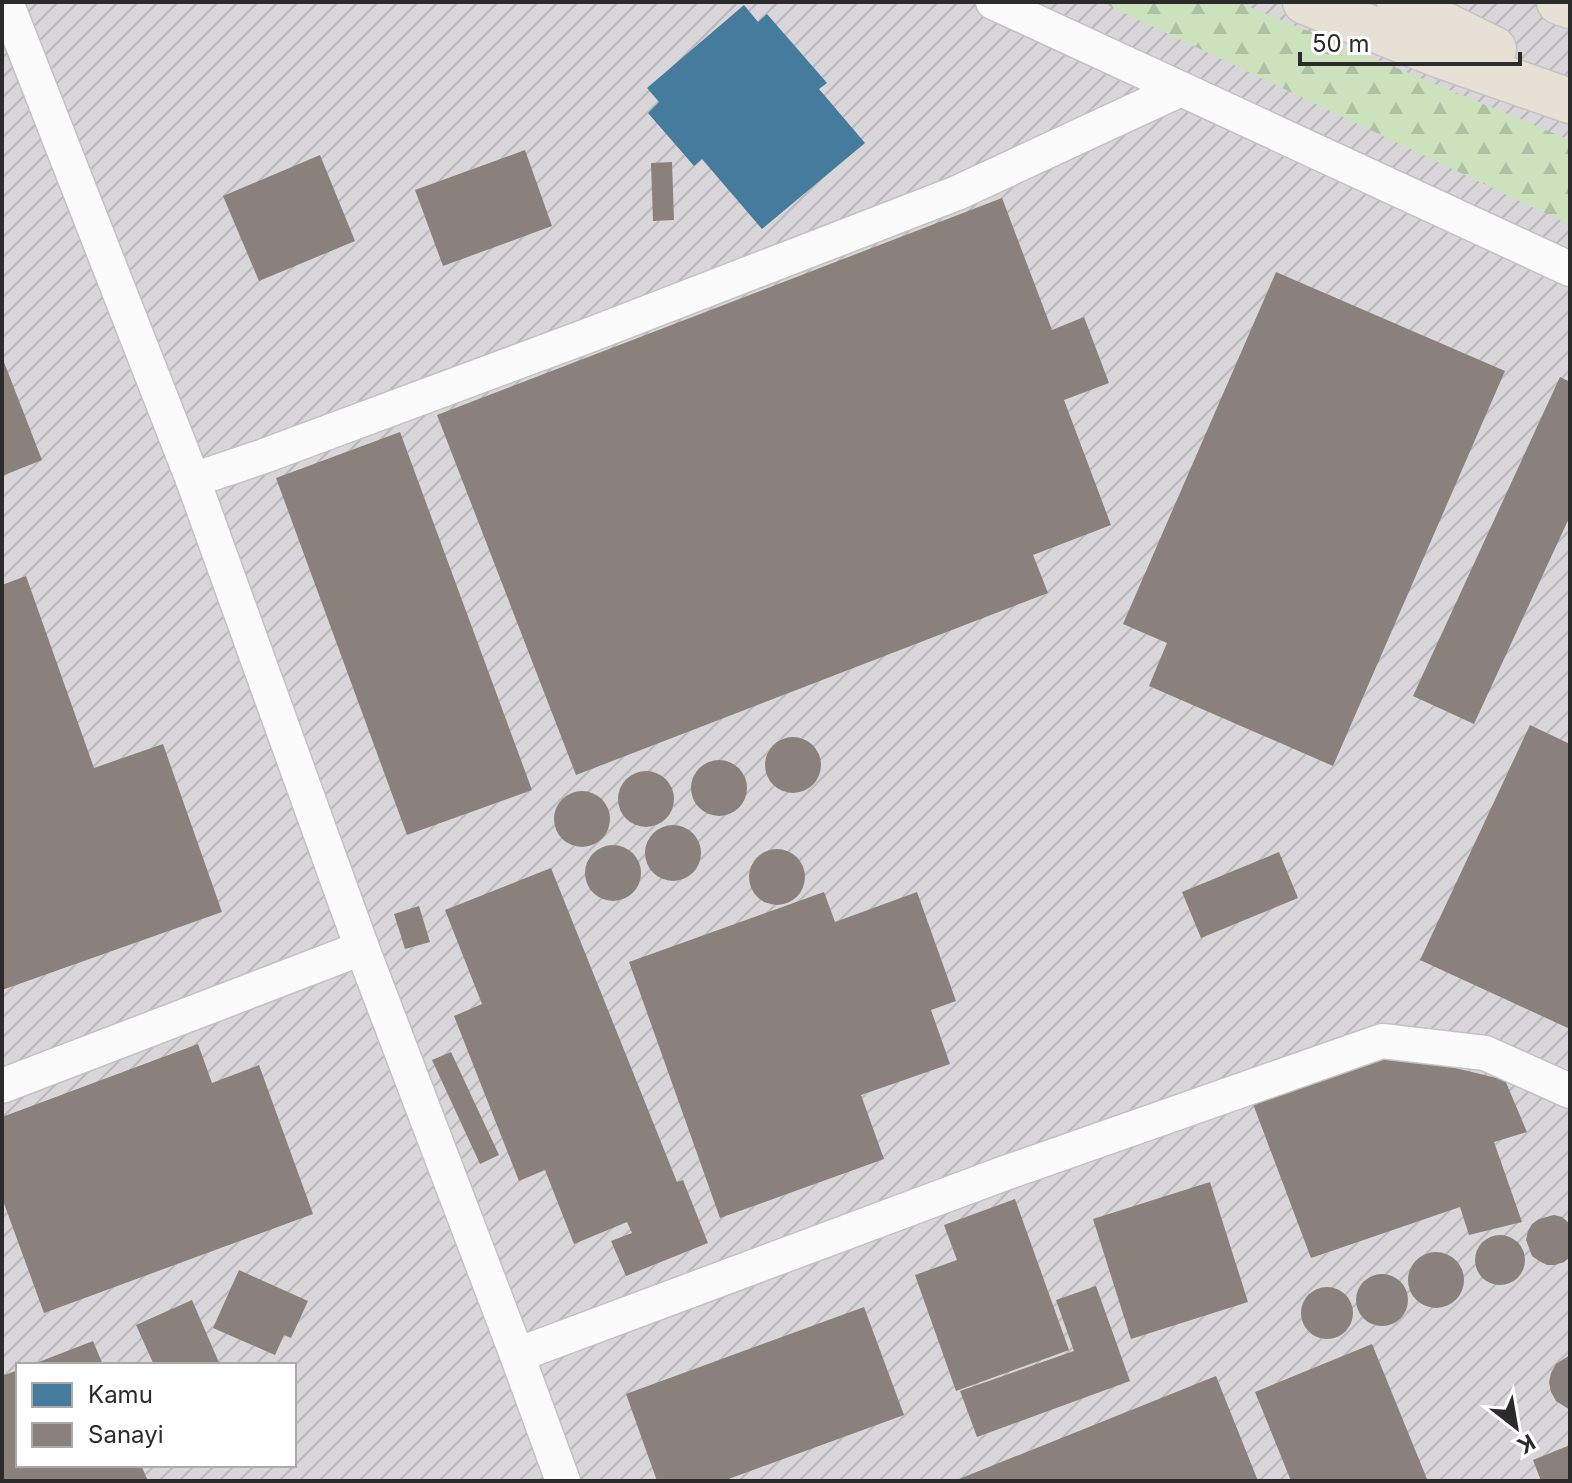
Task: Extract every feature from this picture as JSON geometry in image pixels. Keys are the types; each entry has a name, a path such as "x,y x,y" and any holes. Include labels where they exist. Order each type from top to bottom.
{"highway":[{"path":"1305,2 1441,56 1570,101"},
{"path":"1399,2 1570,86"},
{"path":"1559,2 1570,6"}],"street":[{"path":"6,2 193,480 362,948 563,1481"},
{"path":"993,2 1570,269"},
{"path":"193,480 587,336 957,193 1181,89"},
{"path":"2,1086 362,948"},
{"path":"517,1355 1005,1173 1382,1041 1485,1053 1570,1091"}],"shaded area":[{"path":"2,2 1570,2 1570,1481 2,1481"}],"green space":[{"path":"1101,2 1238,2 1570,140 1570,225"}],"building: Kamu":[{"path":"744,5 758,22 767,14 827,83 819,89 865,143 762,229 702,159 694,166 648,113 659,102 647,88"}],"building: Sanayi":[{"path":"525,150 552,226 443,266 415,190"},
{"path":"320,155 355,241 259,281 223,196"},
{"path":"672,162 674,220 653,221 651,163"},
{"path":"1002,198 1052,330 1084,317 1109,383 1064,400 1111,525 1033,555 1048,593 576,775 437,415"},
{"path":"1276,272 1505,371 1333,766 1149,686 1167,643 1123,624"},
{"path":"2,357 42,460 2,476"},
{"path":"1560,377 1570,382 1570,516 1474,724 1413,696"},
{"path":"400,432 532,790 407,835 276,478"},
{"path":"26,576 94,768 163,744 222,912 2,990 2,585"},
{"path":"1530,725 1570,744 1570,1029 1420,960"},
{"path":"793,737 813,745 821,765 813,785 793,793 773,785 765,765 773,745"},
{"path":"719,760 739,768 747,788 739,808 719,816 699,808 691,788 699,768"},
{"path":"646,771 666,779 674,799 666,819 646,827 626,819 618,799 626,779"},
{"path":"582,791 602,799 610,819 602,839 582,847 562,839 554,819 562,799"},
{"path":"673,825 693,833 701,853 693,873 673,881 653,873 645,853 653,833"},
{"path":"613,845 633,853 641,873 633,893 613,901 593,893 585,873 593,853"},
{"path":"777,849 797,857 805,877 797,897 777,905 757,897 749,877 757,857"},
{"path":"1279,852 1298,898 1201,938 1182,892"},
{"path":"551,868 677,1182 683,1180 708,1243 626,1276 611,1241 632,1233 627,1222 574,1244 545,1170 519,1181 454,1016 482,1004 445,910"},
{"path":"824,892 835,922 917,892 956,1001 931,1010 950,1064 861,1095 884,1159 720,1218 629,962"},
{"path":"419,906 430,942 405,949 394,914"},
{"path":"198,1044 212,1083 259,1065 313,1214 44,1313 2,1198 2,1117"},
{"path":"451,1052 499,1155 480,1164 432,1060"},
{"path":"1389,1052 1505,1080 1527,1132 1494,1142 1522,1222 1469,1235 1460,1207 1311,1258 1250,1096"},
{"path":"1210,1182 1248,1302 1131,1339 1093,1219"},
{"path":"1015,1199 1069,1350 956,1391 915,1275 957,1260 944,1225"},
{"path":"1554,1215 1570,1224 1570,1257 1564,1262 1547,1265 1532,1256 1526,1240 1532,1224"},
{"path":"1500,1235 1517,1243 1525,1260 1517,1277 1500,1285 1483,1277 1475,1260 1483,1243"},
{"path":"1436,1252 1456,1260 1464,1280 1456,1300 1436,1308 1416,1300 1408,1280 1416,1260"},
{"path":"239,1270 308,1301 291,1338 284,1335 275,1355 213,1328"},
{"path":"1382,1274 1401,1281 1408,1300 1401,1319 1382,1326 1363,1319 1356,1300 1363,1281"},
{"path":"1096,1286 1130,1381 977,1437 960,1391 1074,1351 1056,1300"},
{"path":"1327,1287 1346,1294 1353,1313 1346,1332 1327,1339 1308,1332 1301,1313 1308,1294"},
{"path":"192,1300 219,1363 153,1363 136,1325"},
{"path":"864,1307 904,1415 723,1481 657,1481 626,1394"},
{"path":"93,1341 102,1363 36,1363"},
{"path":"1372,1344 1427,1479 1291,1481 1255,1392"},
{"path":"1570,1355 1570,1410 1556,1401 1549,1382 1556,1364"},
{"path":"16,1371 16,1467 142,1467 148,1481 2,1481 2,1376"},
{"path":"1216,1376 1258,1481 954,1481"},
{"path":"1570,1445 1570,1481 1541,1481 1533,1460"}]}
